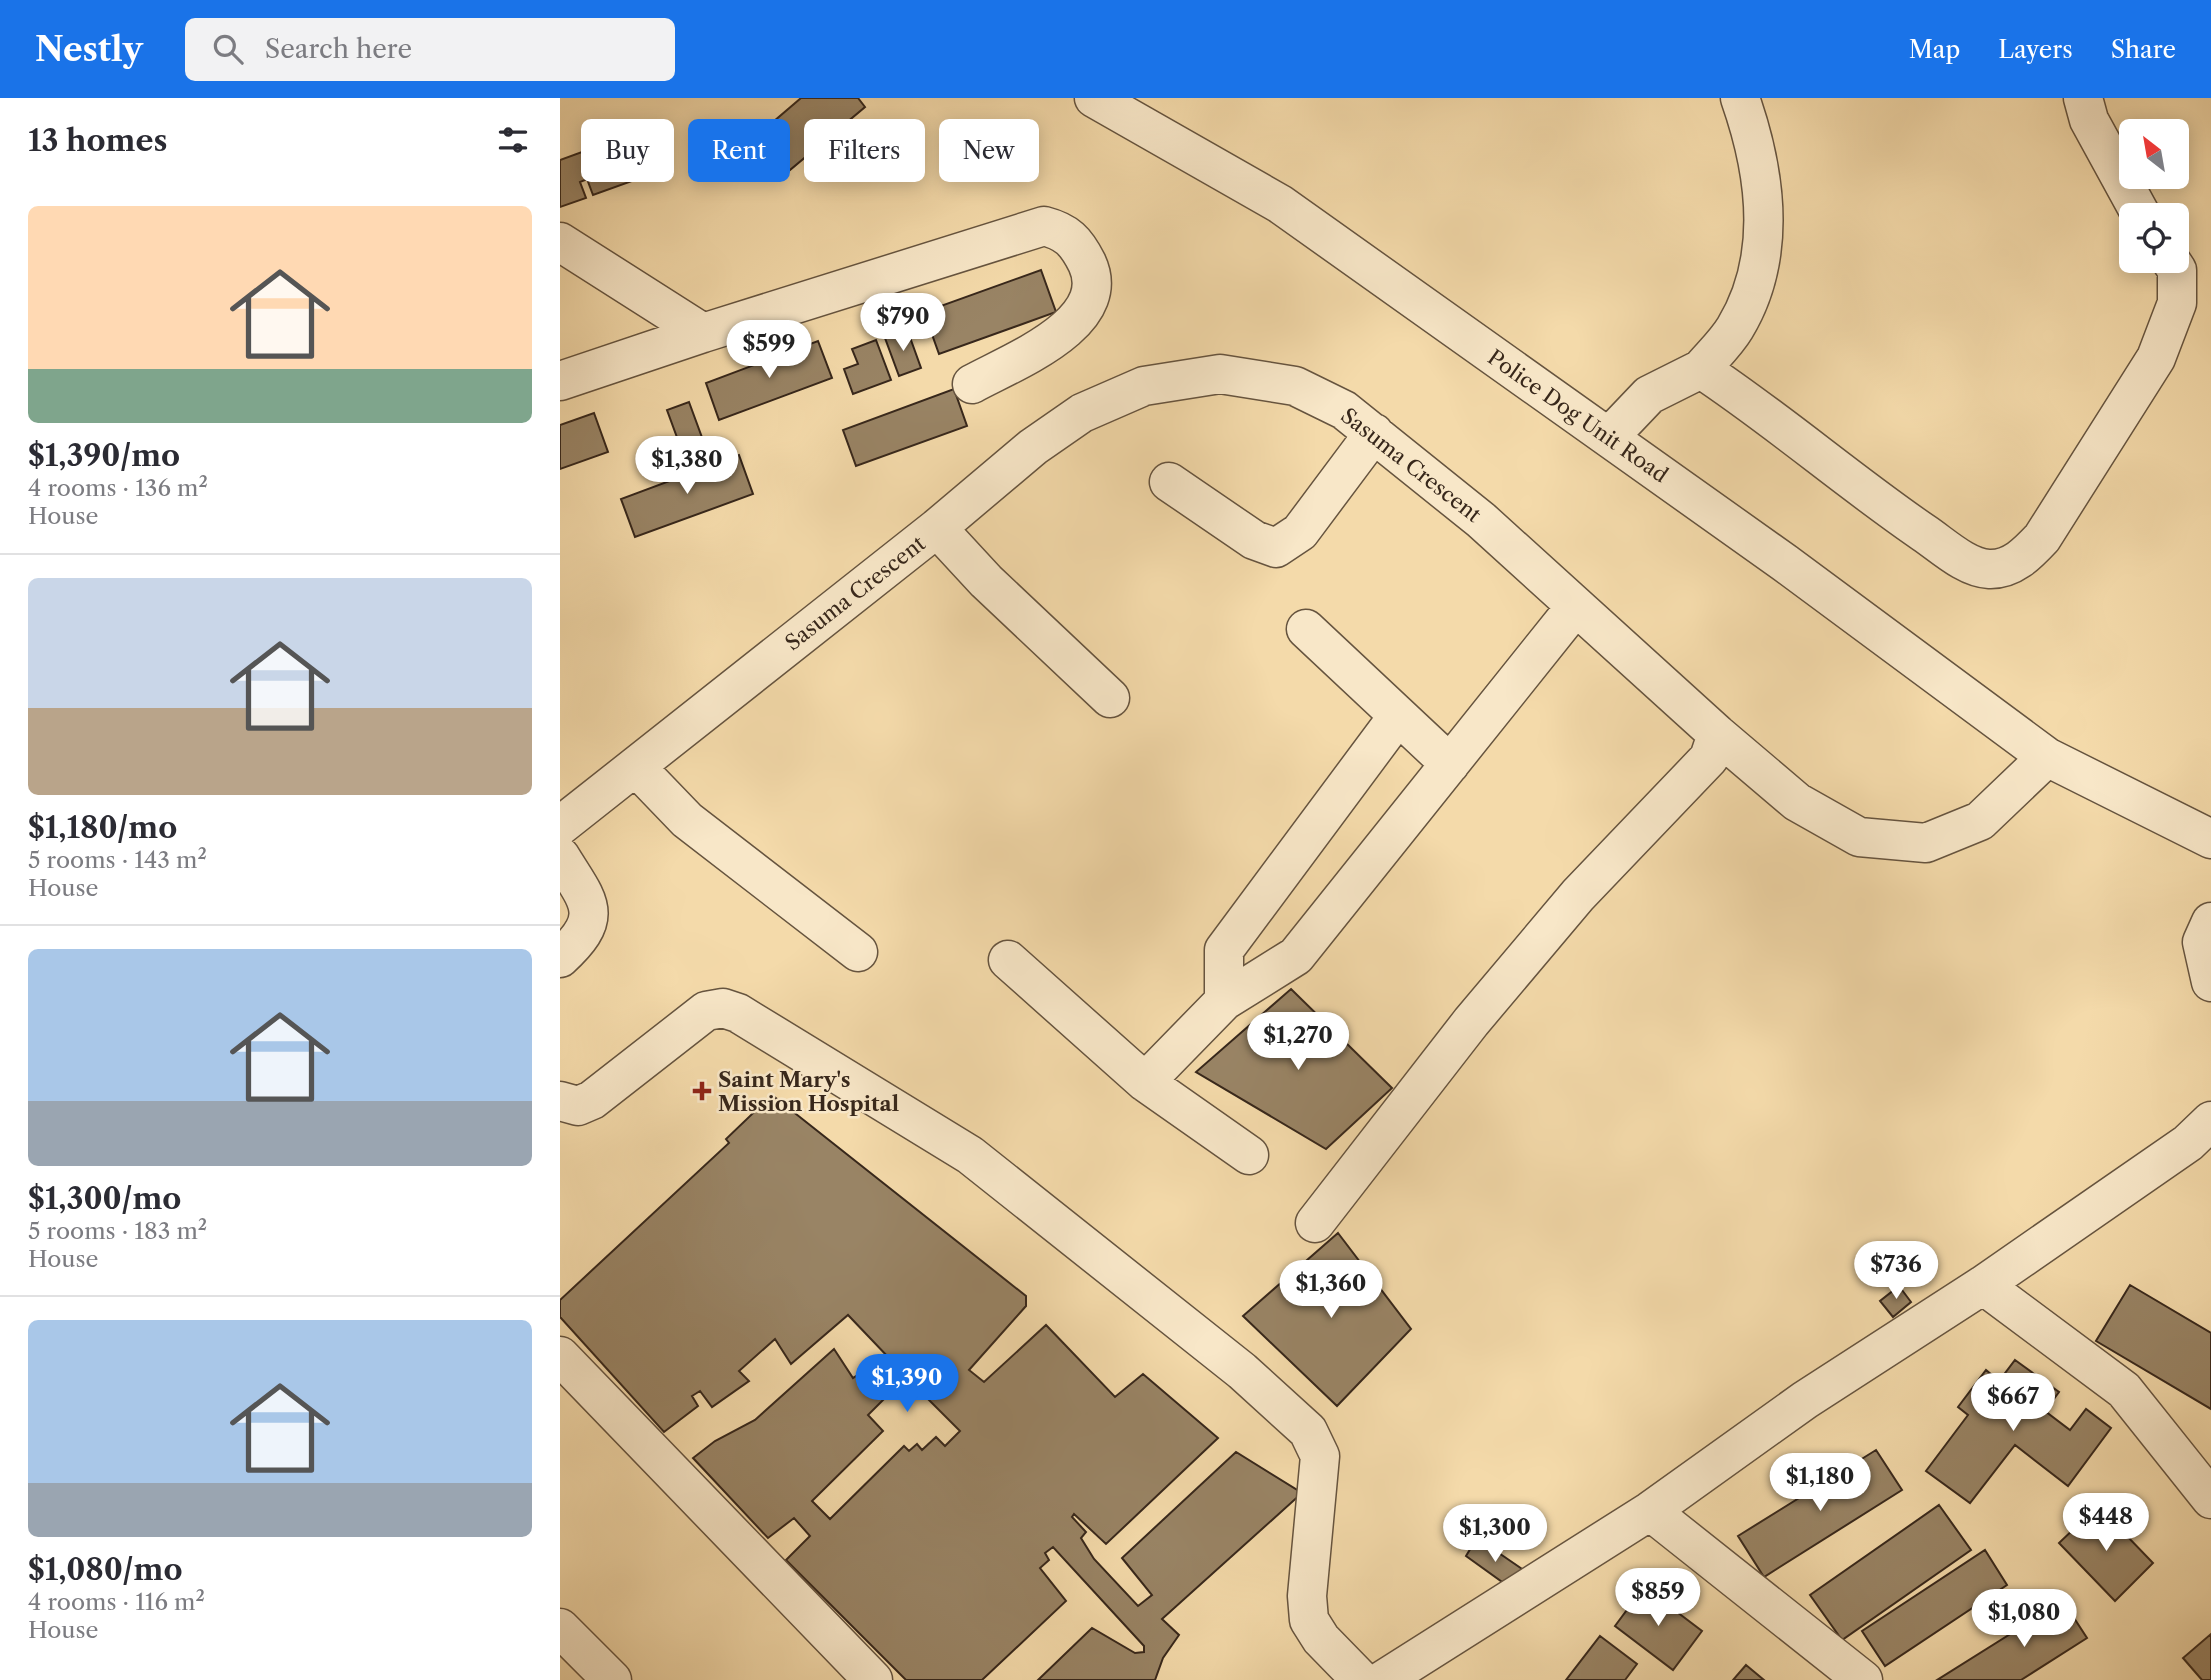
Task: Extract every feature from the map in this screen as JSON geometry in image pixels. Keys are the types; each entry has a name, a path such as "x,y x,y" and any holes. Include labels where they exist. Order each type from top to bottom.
{"street":[{"name":"Police Dog Unit Road","path":"1095,98 1280,204 1785,562 2048,757"},
{"path":"1609,437 1649,395 1701,369 1735,328 1757,280 1765,228 1761,176 1740,98"},
{"path":"2082,98 2089,120 2134,203"},
{"path":"560,381 1044,226 1062,230 1077,244 1089,267 1090,299 1073,325 1044,345 972,384"},
{"path":"560,242 703,333"},
{"path":"1701,369 1887,507 1964,560 1987,569 2006,567 2026,556 2042,538 2156,358 2177,303 2177,273"},
{"name":"Sasuma Crescent","path":"560,826 937,528 1033,447 1082,413 1144,386 1220,374 1295,386 1343,410 1481,520 1717,734 1797,802 1859,837 1926,843 1980,821 2048,757"},
{"path":"1169,482 1254,540 1276,548 1300,532 1374,433"},
{"path":"937,528 986,581 1110,698"},
{"path":"1145,1082 1224,1001 1296,956 1576,606"},
{"path":"1307,629 1450,764"},
{"path":"1224,1001 1224,950 1398,716"},
{"path":"1315,1223 1471,1022 1569,905 1709,758 1717,734"},
{"path":"2048,757 2211,839"},
{"path":"636,767 687,820 858,952"},
{"path":"560,856 589,904 589,923 576,944 560,958"},
{"path":"2211,922 2202,942 2211,982"},
{"path":"1008,960 1145,1082 1250,1155"},
{"path":"560,1101 578,1106 592,1100 706,1011 723,1008 738,1013 970,1155 1242,1371 1308,1432 1320,1457 1307,1596 1309,1620 1321,1639 1361,1680"},
{"path":"1411,1673 1650,1511 1805,1400 1983,1285 2188,1143 2211,1121"},
{"path":"1983,1285 2124,1390 2211,1499"},
{"path":"560,1356 873,1680"},
{"path":"1650,1511 1863,1680"},
{"path":"560,1628 612,1680"}],"building":[{"path":"801,98 858,98 865,107 851,119 804,119 804,158 790,170 790,119 776,119"},
{"path":"581,152 580,182 586,198 560,207 560,160"},
{"path":"588,182 629,182 593,195"},
{"path":"1041,270 1056,312 939,354 924,312"},
{"path":"907,329 921,368 899,376 885,338"},
{"path":"876,340 891,380 853,394 844,369 858,364 852,349"},
{"path":"818,341 832,378 719,420 706,383"},
{"path":"954,389 967,426 856,466 843,430"},
{"path":"689,402 704,443 682,451 667,410"},
{"path":"594,413 608,452 560,469 560,425"},
{"path":"739,455 753,494 635,537 621,499"},
{"path":"1291,989 1392,1088 1326,1149 1196,1072"},
{"path":"772,1095 1026,1296 1026,1306 969,1370 984,1382 1046,1325 1115,1397 1143,1374 1218,1438 1106,1544 1074,1514 1072,1517 1086,1532 1081,1538 1094,1559 1138,1606 1152,1595 1122,1558 1236,1452 1302,1493 1162,1619 1179,1635 1163,1658 1155,1680 1038,1680 1092,1628 1135,1653 1144,1652 1144,1646 1053,1547 1045,1553 1049,1560 1040,1568 1066,1601 982,1680 906,1680 786,1560 810,1536 794,1518 768,1538 693,1458 715,1441 755,1420 834,1349 853,1378 868,1368 875,1373 890,1359 848,1315 791,1364 775,1339 739,1371 749,1381 712,1407 700,1391 692,1396 698,1406 664,1432 560,1317 560,1300 729,1143 726,1139","holes":["906,1377 960,1431 945,1446 936,1437 922,1450 917,1444 909,1451 904,1446 830,1519 812,1501 883,1431 868,1415"]},
{"path":"1338,1233 1411,1329 1337,1406 1243,1316"},
{"path":"2130,1285 2211,1333 2211,1409 2096,1341"},
{"path":"1899,1286 1911,1302 1893,1317 1880,1301"},
{"path":"2015,1360 2059,1392 2045,1411 2070,1430 2086,1409 2111,1428 2068,1486 2015,1445 1970,1503 1926,1471 1968,1415 1958,1407 1986,1370 1999,1381"},
{"path":"1876,1450 1902,1490 1764,1577 1738,1536"},
{"path":"1939,1505 1971,1550 1842,1640 1810,1595"},
{"path":"2098,1506 2153,1563 2115,1601 2059,1543"},
{"path":"1477,1538 1525,1571 1512,1589 1466,1556"},
{"path":"1985,1550 2007,1585 1885,1666 1862,1631"},
{"path":"1644,1587 1702,1631 1673,1670 1615,1626"},
{"path":"2063,1601 2087,1638 2021,1680 1937,1680"},
{"path":"2211,1634 2211,1680 2202,1680 2183,1658"},
{"path":"1600,1636 1637,1664 1625,1680 1566,1680"},
{"path":"1746,1665 1764,1680 1733,1680"}],"place":[{"name":"Saint Mary's Mission Hospital","path":"702,1091"}]}
